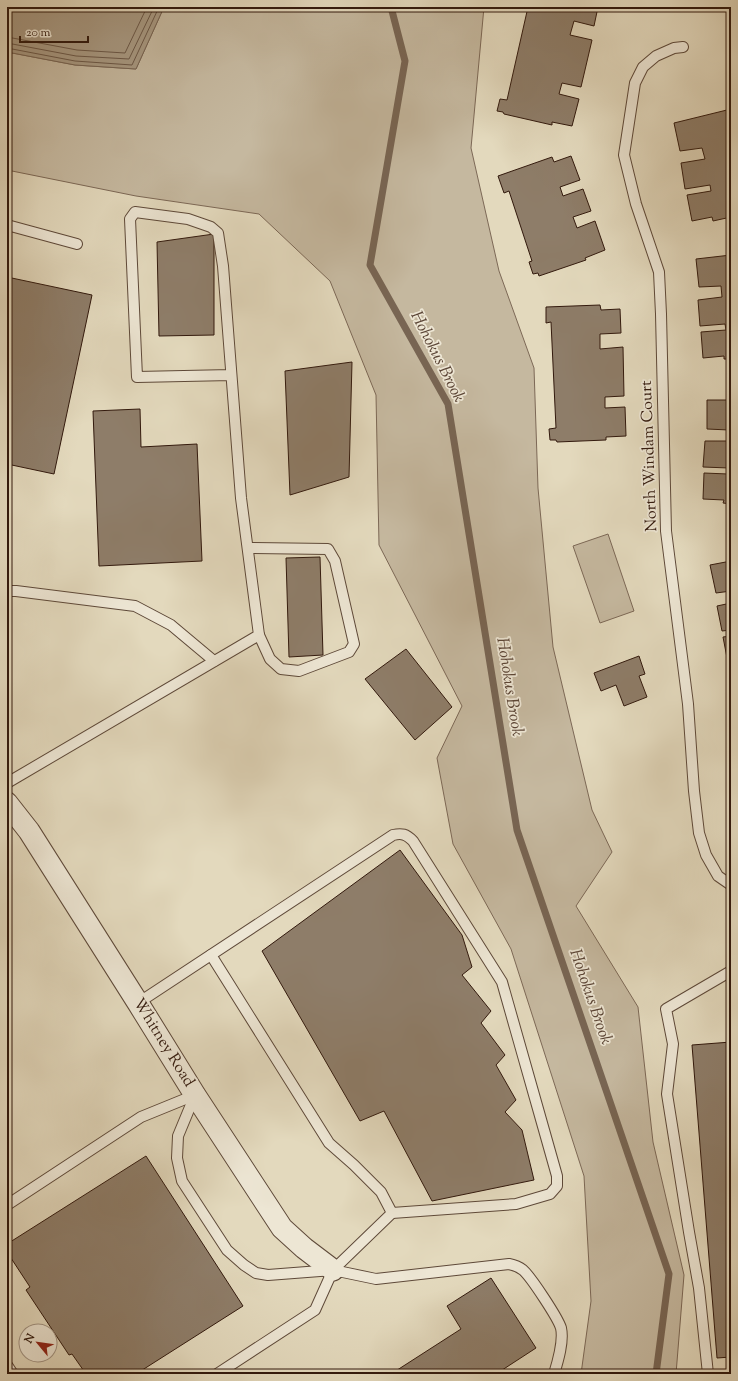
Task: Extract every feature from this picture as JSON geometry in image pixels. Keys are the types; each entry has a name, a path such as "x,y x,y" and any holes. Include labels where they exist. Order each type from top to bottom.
{"street":[{"name":"Whitney Road","path":"7,802 29,831 195,1095 282,1228 304,1248 333,1270"}],"lane":[{"name":"North Windam Court","path":"682,47 674,48 656,56 643,67 635,83 624,155 636,204 659,272 666,532 688,704 694,791 700,833 706,855 718,876 731,886"},
{"path":"231,375 137,377 130,219 135,212 188,219 211,227 218,233 222,266 231,375 241,498 259,635 270,659 281,669 300,671 349,652 354,644 335,561 328,549 248,548"},
{"path":"7,225 77,244"},
{"path":"7,591 16,590 135,606 171,625 214,661"},
{"path":"7,783 259,635"},
{"path":"138,1003 393,835 407,835 413,841 502,982 557,1176 557,1186 550,1194 516,1204 392,1213 333,1270 315,1310 217,1374"},
{"path":"211,956 329,1143 381,1192 392,1213"},
{"path":"708,1374 700,1288 689,1232 667,1094 673,1044 666,1009 731,971"},
{"path":"7,1205 141,1117 195,1095"},
{"path":"195,1095 178,1136 177,1158 182,1181 227,1250 244,1265 256,1273 268,1275 333,1270 376,1279 509,1264 516,1266 523,1271 541,1294 560,1327 562,1336 554,1374"},
{"path":"7,1365 13,1374"}],"shaded area":[{"path":"164,7 484,7 471,148 499,271 534,368 538,488 553,647 592,810 612,852 576,906 638,1007 653,1142 684,1275 676,1374 581,1374 591,1301 584,1176 511,949 453,844 437,758 462,706 379,545 376,395 330,281 259,214 136,196 7,170 7,52 75,65 136,69"},
{"path":"608,534 634,611 600,623 573,546"}],"water":[{"path":"7,7 164,7 136,69 75,65 7,52"}],"building":[{"path":"528,7 598,7 594,26 574,21 570,35 592,40 581,87 562,83 559,94 579,99 572,126 552,122 552,125 497,111 500,99 507,100"},
{"path":"731,109 731,217 713,221 712,217 692,221 687,195 711,191 710,185 685,189 681,163 705,159 702,148 680,151 674,123"},
{"path":"571,156 580,180 560,187 563,196 583,189 591,211 573,217 577,228 595,221 605,250 585,258 586,260 539,276 538,273 533,274 529,262 532,261 509,191 504,193 498,176 552,157 554,162"},
{"path":"214,234 214,335 159,336 157,242"},
{"path":"731,255 731,359 724,359 724,356 703,358 701,332 726,330 725,324 700,326 698,300 722,297 721,286 699,287 696,259"},
{"path":"7,277 92,295 54,474 7,464"},
{"path":"600,305 601,310 620,309 621,333 600,334 600,349 623,347 624,396 605,397 605,408 625,407 626,436 606,437 606,440 557,442 556,440 550,440 549,429 556,428 551,322 546,323 546,307"},
{"path":"352,362 349,477 290,495 285,371"},
{"path":"707,400 731,400 731,504 723,503 724,500 703,499 704,473 728,474 729,468 703,467 705,441 729,441 729,430 707,429"},
{"path":"140,409 141,447 197,444 202,561 99,566 93,411"},
{"path":"320,557 323,655 289,657 286,558"},
{"path":"731,561 731,591 716,593 710,565"},
{"path":"731,603 731,630 722,631 717,606"},
{"path":"731,636 731,662 728,663 723,637"},
{"path":"406,649 452,707 415,740 365,679"},
{"path":"639,656 645,674 639,676 647,697 624,706 616,685 601,691 594,673"},
{"path":"729,700 731,700 731,729 729,729"},
{"path":"729,742 731,742 731,768 729,768"},
{"path":"728,773 731,773 731,801 728,801"},
{"path":"400,850 462,935 472,967 462,975 491,1011 481,1023 505,1055 496,1065 516,1100 505,1112 522,1130 534,1180 432,1201 384,1111 360,1121 262,951"},
{"path":"731,1042 731,1357 717,1358 692,1045"},
{"path":"146,1156 243,1306 136,1374 86,1374 72,1354 69,1355 58,1338 58,1323 48,1323 26,1290 30,1287 7,1252 7,1244"},
{"path":"491,1278 536,1348 496,1374 391,1374 461,1329 447,1306"}],"waterway":[{"name":"Hohokus Brook","path":"391,7 405,61 370,265 448,404 517,830 669,1274 656,1374"}]}
